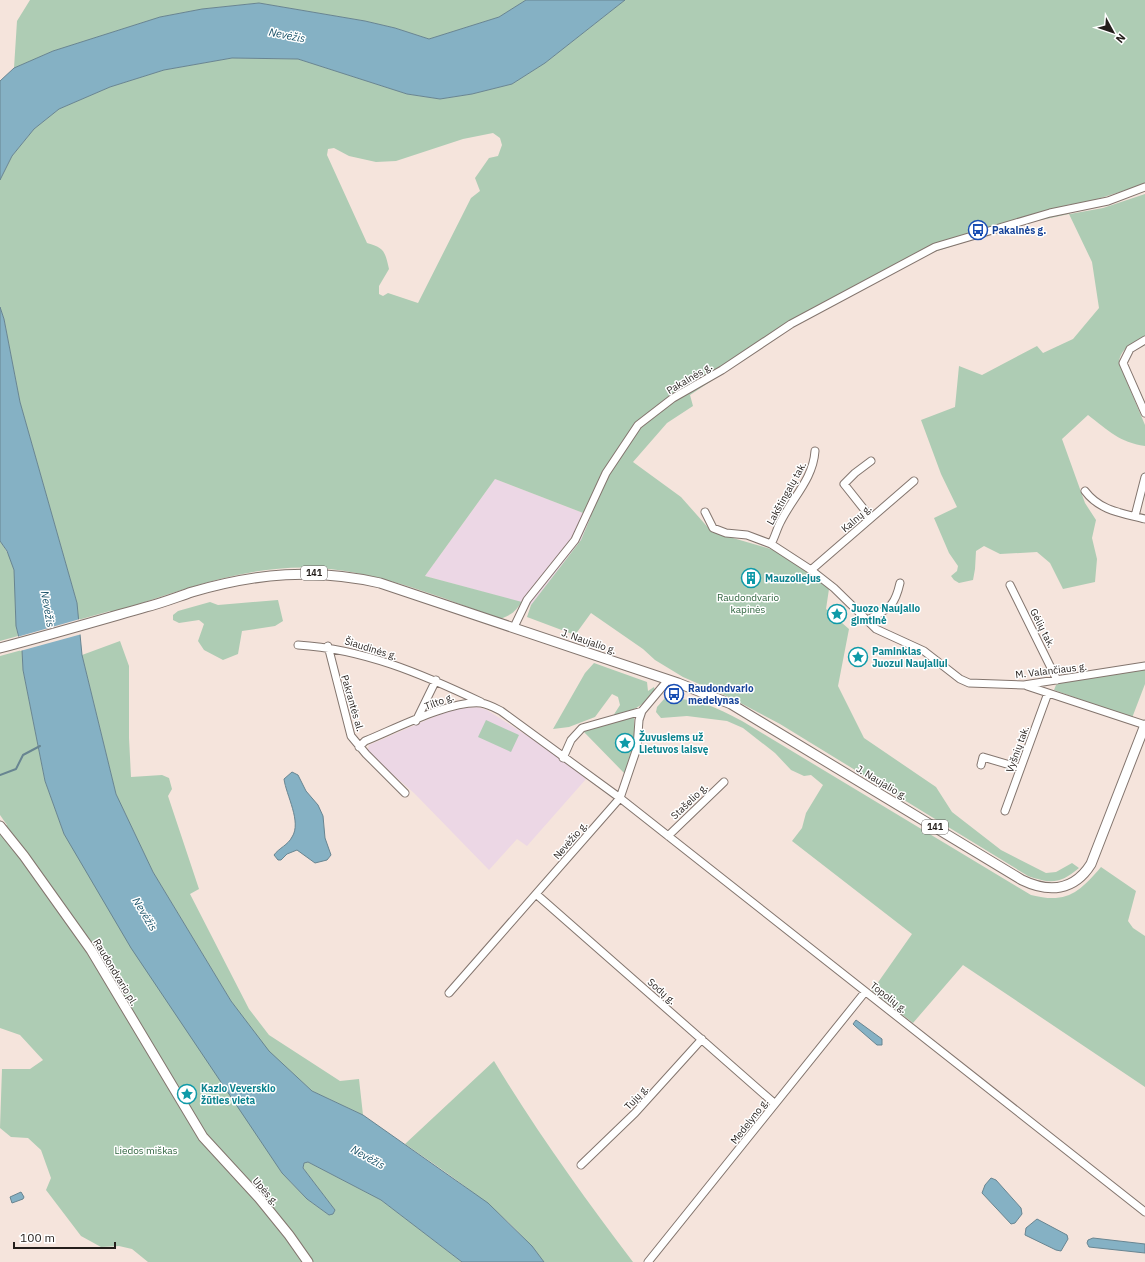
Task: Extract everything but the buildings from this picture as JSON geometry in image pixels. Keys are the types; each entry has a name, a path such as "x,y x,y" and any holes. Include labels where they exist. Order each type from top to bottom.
{"main road":[{"name":"141","path":"0,648 112,617 192,592 242,579 277,574 318,573 358,578 380,583 514,628"},
{"name":"J. Naujalio g.","path":"514,628 668,680 731,704 1022,880 1043,888 1066,886 1080,877 1091,864 1145,725"},
{"name":"Raudondvario pl.","path":"0,826 24,856 91,950 203,1137"},
{"name":"Upės g.","path":"203,1137 259,1198 289,1234 308,1262"}],"street":[{"name":"Pakalnės g.","path":"514,628 527,600 575,540 606,473 638,425 673,398 722,370 791,324 936,246 1050,213 1108,201 1145,187"},
{"path":"1145,340 1130,349 1123,363 1145,413"},
{"name":"Lakštingalų tak.","path":"771,544 781,521 809,476 814,463 815,451"},
{"path":"871,461 855,473 844,484 871,518"},
{"path":"1135,516 1145,477"},
{"name":"Kalnų g.","path":"812,570 914,481"},
{"path":"1085,491 1092,500 1108,510 1145,519"},
{"name":"M. Valančiaus g.","path":"705,512 713,528 726,533 747,535 771,544 812,570 834,588 866,621 884,634 913,645 924,651 960,679 969,683 1024,685 1145,666"},
{"path":"866,621 892,606 896,600 900,583"},
{"name":"Gėlių tak.","path":"1010,585 1057,680"},
{"name":"Šiaudinės g.","path":"298,645 328,646 367,656 436,680 483,703"},
{"name":"Pakrantės al.","path":"328,646 351,736 359,747 405,793"},
{"path":"416,721 436,680"},
{"name":"Nevėžio g.","path":"449,993 620,798 636,753 639,720 642,711 668,680"},
{"path":"1024,685 1145,725"},
{"name":"Vyšnių tak.","path":"1005,811 1048,693"},
{"name":"Tilto g.","path":"359,747 365,741 451,706 483,703 501,711 535,734 563,758 620,798"},
{"path":"563,758 571,740 582,728 642,711"},
{"path":"981,765 983,757 1020,768"},
{"name":"Stašelio g.","path":"668,836 724,782"},
{"name":"Topolių g.","path":"620,798 1145,1212"},
{"name":"Sodų g.","path":"536,894 774,1104"},
{"name":"Medelyno g.","path":"648,1262 865,992"},
{"name":"Tujų g.","path":"581,1164 635,1113 702,1039"}],"shaded area":[{"path":"495,479 591,516 581,540 531,605 425,576"},
{"path":"477,707 487,710 557,755 586,779 527,846 517,839 489,870 414,793 367,752 369,745 452,709"}],"green space":[{"path":"30,0 526,0 499,17 429,39 395,28 365,21 259,3 202,9 160,17 53,51 14,68 17,21"},
{"name":"Raudondvario kapinės","path":"625,0 1145,0 1145,184 1088,202 1067,205 1070,214 1103,208 1145,194 1145,336 1128,346 1122,353 1119,363 1145,425 1145,446 1121,439 1088,415 1062,439 1085,503 1096,520 1092,538 1097,559 1095,582 1063,589 1050,563 1037,552 1000,554 984,546 976,551 973,580 959,583 954,580 951,576 957,571 958,566 949,553 934,518 957,507 941,474 921,420 955,407 959,366 982,375 1037,346 1043,353 1073,339 1099,308 1092,262 1069,214 1023,224 934,252 807,318 690,395 693,406 667,423 633,462 681,497 712,532 771,549 806,569 829,589 826,609 849,629 838,686 864,738 936,787 952,812 1001,850 1046,873 1056,872 1072,863 1079,868 1066,877 1061,880 1049,881 1028,876 780,724 731,698 683,677 655,660 643,649 591,613 575,635 527,617 531,605 581,540 591,516 495,479 425,576 522,602 513,613 501,619 434,595 367,575 320,568 293,568 266,570 214,581 111,613 110,611 78,620 77,603 20,402 4,319 0,307 0,180 12,156 34,129 59,109 110,87 164,70 232,58 298,59 407,94 440,99 472,94 512,84 545,63","holes":["493,133 500,138 502,145 498,156 489,158 475,178 480,191 471,198 418,303 388,293 383,296 379,294 379,286 389,269 385,255 381,249 367,243 327,155 328,149 334,148 349,156 376,162 396,161 463,139"]},
{"path":"0,541 9,556 13,567 16,587 16,620 18,636 0,641"},
{"path":"278,600 283,621 275,626 242,631 238,654 223,660 204,650 198,641 204,624 199,620 179,623 173,620 173,615 178,611 210,602 218,605"},
{"path":"120,641 129,666 129,738 131,777 162,775 169,778 172,789 168,796 199,889 190,894 249,1009 269,1035 340,1081 359,1079 363,1115 312,1091 268,1051 231,1001 153,872 116,794 82,655"},
{"name":"Liedos miškas","path":"22,650 23,670 45,781 64,834 282,1173 307,1199 329,1215 333,1214 335,1210 303,1168 304,1163 308,1162 381,1200 462,1262 148,1262 132,1249 119,1246 101,1247 81,1236 46,1190 51,1178 41,1150 28,1138 11,1137 0,1128 2,1069 30,1069 43,1060 20,1035 0,1028 0,829 7,825 0,815 0,656"},
{"path":"594,663 647,682 648,691 654,687 655,691 637,708 613,716 620,705 618,697 612,694 595,717 569,727 553,729 585,673"},
{"path":"1145,669 1145,684 1132,718 1054,690 1056,685 1062,682"},
{"path":"665,698 676,698 705,704 742,721 1031,895 1054,898 1071,894 1086,884 1101,867 1136,891 1128,921 1133,928 1145,936 1145,1087 963,965 913,1023 872,991 912,934 792,841 802,828 806,813 823,785 811,775 804,776 791,770 775,753 743,728 727,721 687,716 661,718 656,712 657,707"},
{"path":"634,715 635,742 626,775 583,731"},
{"path":"486,720 519,735 511,752 478,737"},
{"path":"494,1061 526,1113 560,1163 633,1262 544,1262 514,1227 497,1212 479,1197 405,1144"}],"water":[{"name":"Nevėžis","path":"526,0 625,0 545,63 512,84 472,94 440,99 407,94 298,59 232,58 164,70 110,87 59,109 34,129 12,156 0,180 0,81 14,68 53,51 160,17 202,9 259,3 365,21 395,28 429,39 499,17"},
{"name":"Nevėžis","path":"0,307 4,319 20,402 77,603 82,655 116,794 153,872 231,1001 269,1051 312,1091 363,1115 488,1203 532,1246 544,1262 462,1262 381,1200 308,1162 304,1163 303,1168 335,1210 333,1214 329,1215 307,1199 282,1173 131,948 64,834 45,781 23,670 22,650 16,626 14,570 7,551 0,541"},
{"path":"292,772 298,775 306,791 318,805 323,816 325,838 331,855 327,860 315,863 297,850 287,854 281,860 278,860 274,855 290,840 295,831 294,816 284,779"},
{"path":"856,1020 882,1039 882,1045 877,1045 855,1026 853,1024"},
{"path":"991,1178 996,1180 1021,1208 1022,1214 1015,1223 1011,1224 982,1193 985,1185"},
{"path":"21,1192 24,1197 23,1199 12,1203 10,1197"},
{"path":"1037,1219 1067,1235 1068,1239 1061,1251 1025,1235 1026,1228"},
{"path":"1093,1238 1145,1244 1145,1253 1089,1247 1087,1243 1088,1240"}],"pier":[{"path":"80,619 82,634 20,651 17,637"}],"waterway":[{"path":"0,775 16,769 23,755 40,746"}],"place":[{"name":"Pakalnės g.","path":"978,230"},
{"name":"Mauzoliejus","path":"751,578"},
{"name":"Juozo Naujalio gimtinė","path":"837,614"},
{"name":"Paminklas Juozui Naujaliui","path":"858,657"},
{"name":"Raudondvario medelynas","path":"674,694"},
{"name":"Žuvusiems už Lietuvos laisvę","path":"625,743"},
{"name":"Kazio Veverskio žūties vieta","path":"187,1094"}]}
